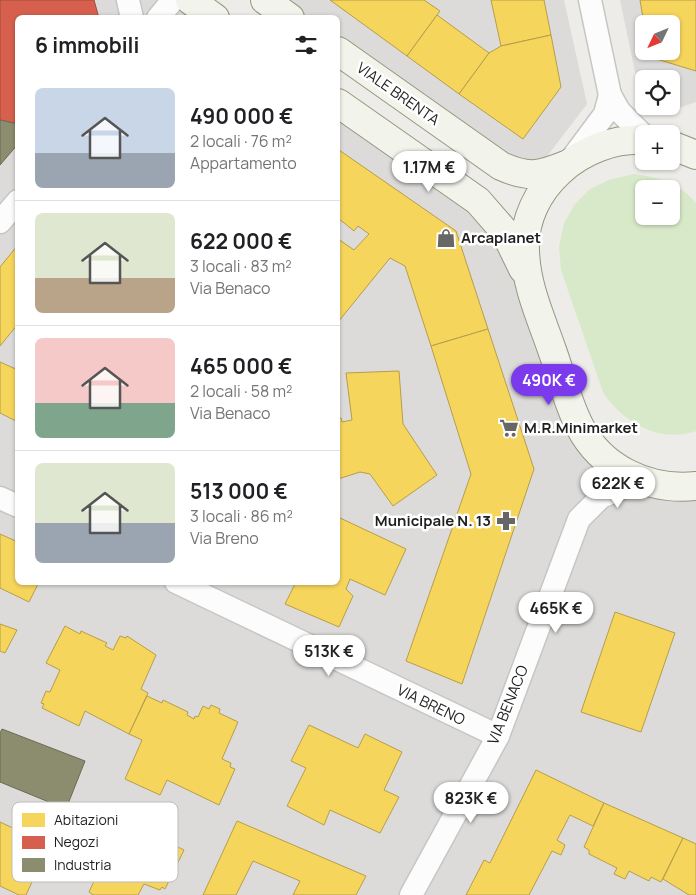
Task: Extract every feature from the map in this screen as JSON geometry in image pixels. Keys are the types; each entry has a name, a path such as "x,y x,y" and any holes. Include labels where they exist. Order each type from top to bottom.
{"street":[{"path":"128,0 131,15"},
{"path":"160,15 173,0"},
{"path":"190,0 211,15"},
{"path":"265,0 286,15"},
{"path":"590,0 610,95 619,111 635,127"},
{"name":"VIALE BRENTA","path":"340,52 501,166 518,174 532,175 545,174 566,165"},
{"path":"527,277 525,250 531,216 543,191 566,165 605,114 610,95"},
{"path":"340,104 478,201 505,232 527,277 580,426 596,449 610,462 642,480 668,486 696,486"},
{"path":"566,165 598,147 614,142 635,141"},
{"path":"680,149 696,156"},
{"path":"0,222 15,204"},
{"name":"VIA BENACO","path":"411,895 498,736 579,519 601,497 642,480"},
{"path":"0,498 15,505"},
{"name":"VIA BRENO","path":"182,585 498,736"}],"shaded area":[{"path":"0,0 183,0 208,15 15,15 15,585 340,585 340,106 490,215 596,449 696,486 696,895 0,895"},
{"path":"283,0 564,0 587,104 545,159 513,164 340,40 340,15 305,15"},
{"path":"620,0 696,0 696,102 680,108 680,70 635,70 635,72"}],"green space":[{"path":"634,174 662,180 635,180 635,225 680,225 680,188 696,203 696,431 669,435 643,428 620,413 603,392 561,270 559,247 564,223 575,204 590,189 609,180"}],"building: Abitazioni":[{"path":"330,0 424,0 440,11 407,56"},
{"path":"491,0 544,0 551,35 501,46"},
{"path":"640,0 696,0 696,71 660,60 680,60 680,15 642,15"},
{"path":"437,15 489,53 459,94 407,56"},
{"path":"551,35 561,87 523,139 459,94 489,53 501,46"},
{"path":"340,151 456,231 488,329 431,346 405,266 390,258 340,320 340,240 354,250 369,234 358,226 354,231 340,220"},
{"path":"15,249 15,328 0,346 0,267"},
{"path":"488,329 534,469 462,684 406,661 471,474 431,346"},
{"path":"0,362 15,369 15,420 0,413"},
{"path":"399,371 403,424 437,475 393,506 370,474 360,472 340,478 340,418 342,422 352,420 346,373"},
{"path":"340,518 406,549 385,595 350,579 346,589 353,596 339,627 285,604 294,585 340,585"},
{"path":"0,534 15,541 15,585 38,585 29,602 0,588"},
{"path":"615,612 675,633 641,732 581,712"},
{"path":"0,624 17,630 5,653 0,651"},
{"path":"65,626 80,634 81,631 107,643 105,646 113,650 120,636 126,638 127,636 156,655 141,689 148,693 129,734 85,711 79,726 42,708 44,704 41,703 46,691 50,692 60,670 46,663"},
{"path":"147,696 162,703 163,700 188,712 187,715 194,719 195,716 198,717 203,706 209,709 211,705 220,709 219,713 238,722 222,759 231,763 230,767 235,769 219,805 167,780 160,795 125,779 142,740 129,734"},
{"path":"309,725 358,748 365,734 402,752 384,790 399,797 380,833 330,810 324,825 287,806 306,768 291,761"},
{"path":"536,770 604,803 593,826 570,815 557,840 565,845 561,855 552,851 529,895 466,895 484,860 490,863"},
{"path":"604,803 683,838 661,882 651,877 649,881 629,871 625,879 614,874 617,868 589,854 589,850 584,847"},
{"path":"237,821 366,876 356,895 293,895 300,881 253,861 236,895 203,895"},
{"path":"0,822 12,828 12,882 32,882 26,895 19,895 0,886"},
{"path":"683,838 696,844 696,895 689,895 663,879"},
{"path":"178,847 184,850 178,862"},
{"path":"94,882 168,882 165,889 162,887 160,890 144,884 138,895 93,895 89,892"}],"building: Negozi":[{"path":"0,0 94,0 98,15 15,15 15,123 0,120"}],"building: Industria":[{"path":"0,120 15,123 15,148 0,165"},
{"path":"2,729 85,761 69,802 49,802 0,782 0,733"}],"place":[{"name":"Arcaplanet","path":"446,238"},
{"name":"M.R.Minimarket","path":"509,428"},
{"name":"Municipale N. 13","path":"506,521"}]}
